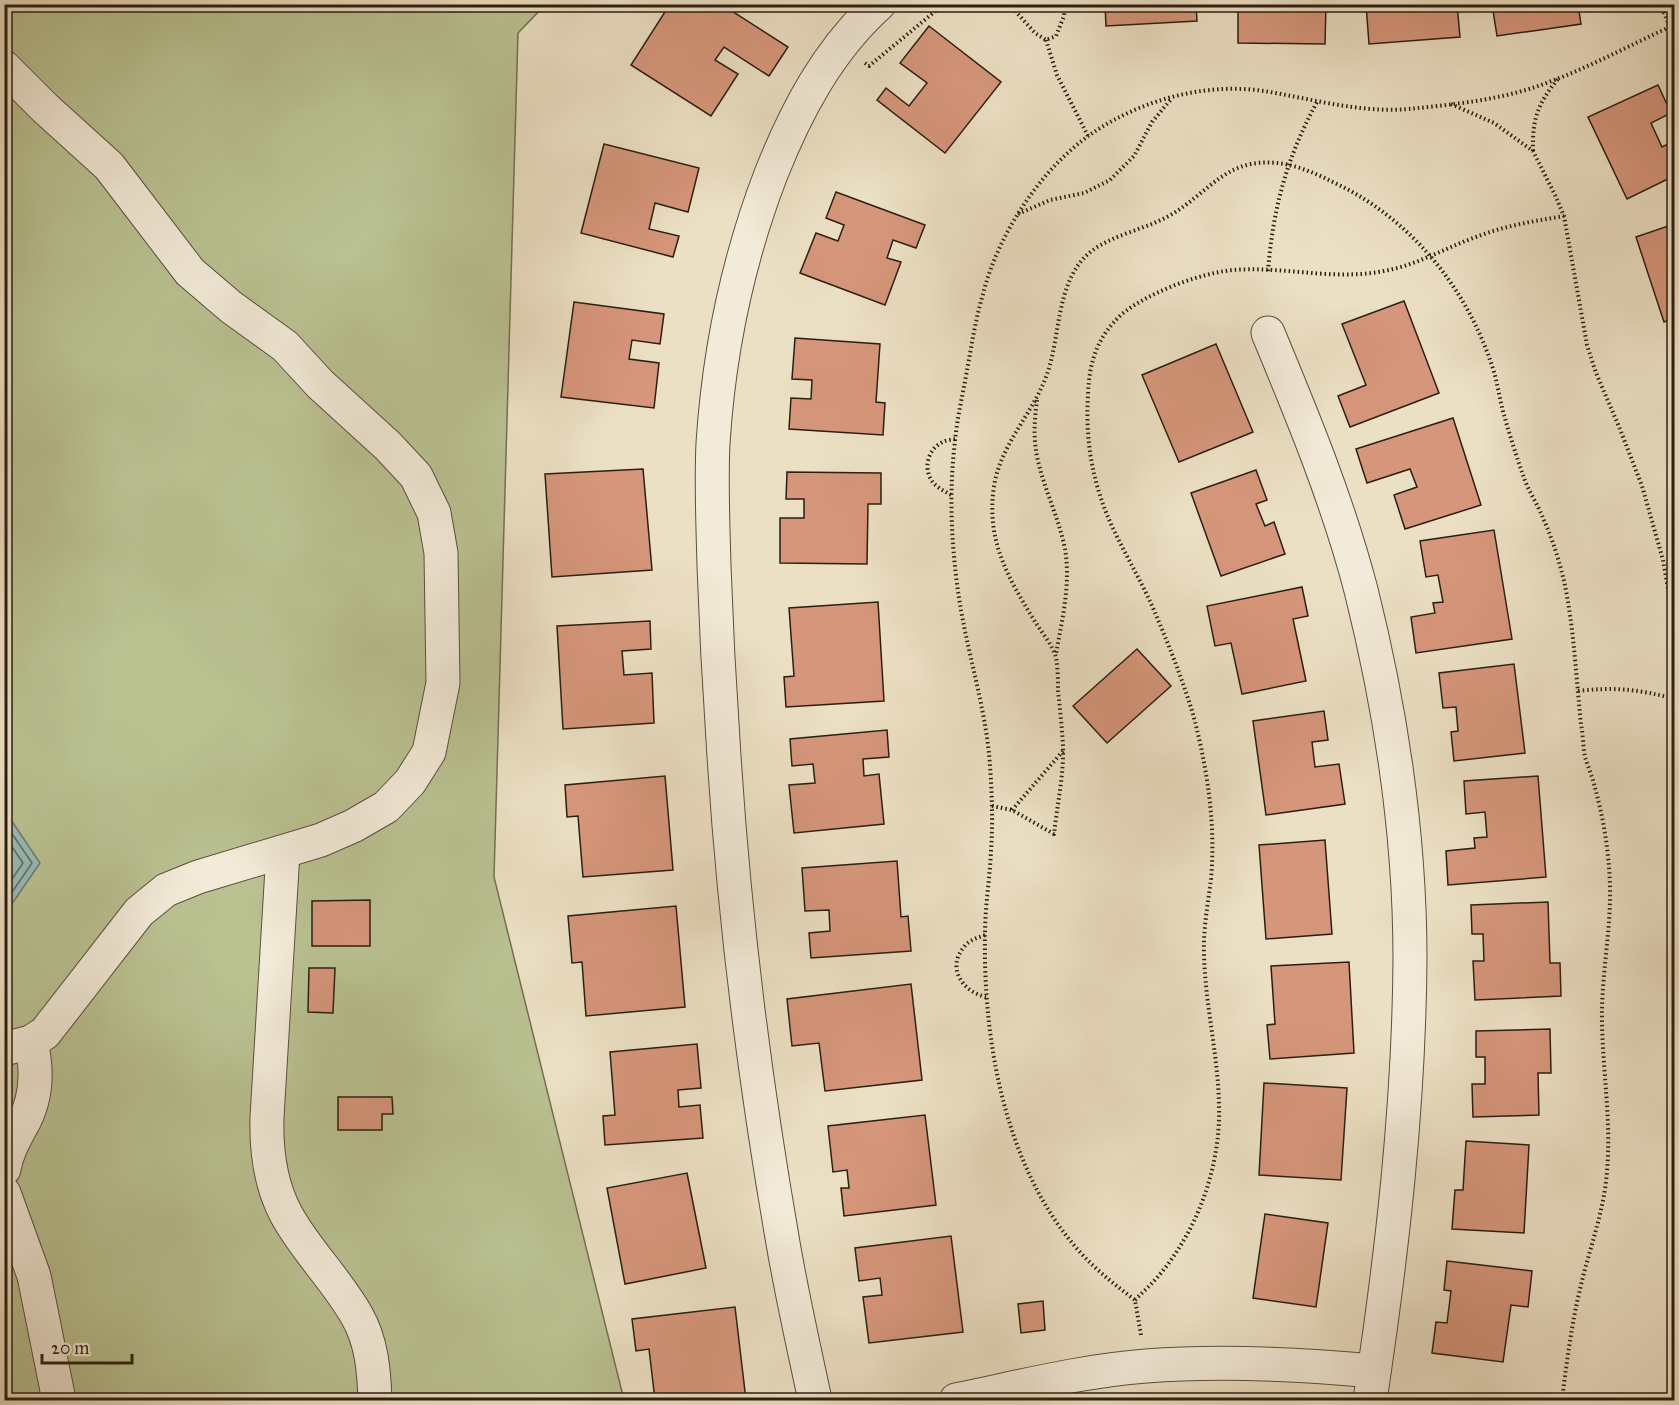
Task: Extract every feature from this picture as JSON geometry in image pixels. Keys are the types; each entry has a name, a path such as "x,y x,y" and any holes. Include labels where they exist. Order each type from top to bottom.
{"street":[{"path":"824,1400 783,1246 760,1099 741,951 726,792 717,655 712,506 713,443 719,380 729,318 744,256 763,196 786,136 811,88 839,47 879,4"},
{"path":"4,67 109,166 190,272 231,307 285,346 320,384 388,446 416,476 434,513 441,553 443,684 429,752 410,782 386,807 331,835 198,877 166,890 139,912 56,1021 45,1033 18,1046 36,1072 31,1106 14,1139 4,1169"},
{"path":"956,1401 1064,1377 1146,1366 1203,1363 1260,1363 1372,1386 1400,1167 1407,1051 1410,957 1406,864 1398,783 1381,679 1360,589 1333,500 1301,412 1268,333"},
{"path":"283,852 267,1117 266,1142 269,1167 286,1214 358,1317 368,1341 374,1366 375,1401"},
{"path":"4,1193 34,1276 59,1400"}],"path":[{"path":"839,47 869,66 944,4"},
{"path":"1009,4 1035,33 1047,40 1057,75 1088,136"},
{"path":"1047,40 1056,36 1064,16 1065,4"},
{"path":"1146,1366 1135,1300 1104,1277 1076,1248 1055,1218 1025,1165 1013,1133 994,1056 987,997 985,935 991,852 990,763 985,722 958,592 951,495 955,439 983,291 993,263 1018,215 1049,174 1088,136 1136,108 1172,97 1211,90 1240,89 1374,110 1404,109 1503,96 1559,78 1672,26 1660,4"},
{"path":"1559,78 1546,93 1537,111 1532,131 1533,151 1564,216 1587,345 1642,486 1663,560 1674,623"},
{"path":"1018,215 1050,201 1084,193 1110,180 1134,156 1152,122 1172,97"},
{"path":"1268,271 1271,235 1288,164 1317,102"},
{"path":"1450,104 1494,123 1533,151"},
{"path":"1135,1300 1161,1273 1191,1226 1203,1200 1218,1137 1219,1104 1204,955 1205,916 1211,877 1212,833 1209,792 1192,712 1153,608 1112,526 1091,462 1087,428 1089,371 1096,349 1108,329 1121,316 1151,295 1201,276 1237,270 1334,275 1381,272 1407,266 1505,227 1564,216"},
{"path":"1037,397 1034,419 1038,462 1060,524 1065,552 1065,595 1056,655"},
{"path":"951,495 930,479 927,469 928,458 933,449 942,442 955,439"},
{"path":"1578,691 1610,688 1633,690 1674,699"},
{"path":"1012,810 1063,751"},
{"path":"985,935 970,941 963,948 958,957 957,967 958,975 968,990 987,997"},
{"path":"1660,1401 1674,1392"}],"green space":[{"path":"5,5 545,5 518,33 494,877 624,1400 5,1400"}],"water":[{"path":"5,811 40,863 5,914"}],"building":[{"path":"670,4 721,4 788,47 769,76 724,47 715,60 738,74 711,116 631,65"},
{"path":"1105,4 1196,4 1197,21 1106,26"},
{"path":"1238,4 1326,4 1325,44 1238,43"},
{"path":"1366,4 1457,4 1460,37 1369,44"},
{"path":"1492,4 1578,4 1581,24 1497,36"},
{"path":"929,26 1001,82 945,153 877,100 886,88 909,106 927,83 900,63"},
{"path":"1658,85 1671,113 1651,123 1662,147 1674,141 1674,176 1627,199 1588,117"},
{"path":"604,144 699,168 688,212 655,203 649,229 679,236 673,257 581,233"},
{"path":"836,192 925,225 916,248 893,240 887,258 901,262 885,305 800,273 816,233 838,241 844,225 826,218"},
{"path":"1674,224 1674,318 1664,322 1636,237"},
{"path":"1404,301 1439,393 1350,427 1338,396 1366,385 1342,324"},
{"path":"574,302 664,314 660,344 632,340 629,359 659,363 654,408 561,397"},
{"path":"795,338 880,344 876,402 885,403 883,435 789,429 791,398 811,399 812,380 792,379"},
{"path":"1216,344 1253,432 1179,462 1142,375"},
{"path":"1453,418 1481,505 1405,529 1394,495 1417,487 1410,469 1367,483 1356,449"},
{"path":"643,469 652,570 552,577 545,474"},
{"path":"1256,470 1267,500 1256,504 1265,526 1274,522 1285,554 1221,576 1191,493"},
{"path":"787,472 881,473 881,504 868,504 867,564 780,563 780,518 804,518 804,499 786,499"},
{"path":"1494,530 1512,639 1416,653 1411,617 1435,613 1433,603 1443,602 1438,575 1426,577 1420,541"},
{"path":"1302,587 1308,616 1293,619 1306,681 1242,694 1231,643 1215,646 1207,606"},
{"path":"878,602 884,701 786,707 784,677 794,676 789,608"},
{"path":"650,621 651,649 622,651 624,675 652,673 654,723 563,729 557,626"},
{"path":"1137,649 1171,686 1107,743 1073,706"},
{"path":"1514,664 1525,753 1454,761 1451,732 1458,731 1456,707 1443,708 1439,673"},
{"path":"1324,711 1328,740 1312,742 1315,767 1339,764 1345,804 1266,815 1253,721"},
{"path":"887,730 889,757 863,759 864,776 879,774 884,824 794,833 789,785 815,783 813,764 792,766 790,739"},
{"path":"665,776 673,870 583,877 578,816 567,817 565,785"},
{"path":"1538,776 1546,877 1448,885 1446,851 1475,848 1474,838 1487,837 1485,812 1466,814 1464,781"},
{"path":"1325,840 1332,934 1266,939 1259,845"},
{"path":"897,861 901,917 908,916 911,951 811,958 809,933 830,931 829,910 805,911 802,868"},
{"path":"370,900 370,946 312,946 312,901"},
{"path":"1548,902 1550,963 1560,963 1561,996 1475,1000 1473,961 1484,961 1483,934 1472,934 1471,905"},
{"path":"676,906 685,1007 586,1016 582,962 572,963 568,916"},
{"path":"1349,962 1354,1053 1270,1059 1267,1025 1275,1024 1271,966"},
{"path":"309,968 335,968 333,1013 308,1012"},
{"path":"911,984 922,1080 825,1091 819,1043 792,1046 787,999"},
{"path":"1550,1029 1551,1073 1538,1073 1539,1115 1473,1117 1472,1084 1485,1084 1485,1057 1476,1057 1476,1031"},
{"path":"697,1044 701,1088 678,1090 679,1107 700,1105 703,1138 605,1145 603,1116 615,1115 610,1052"},
{"path":"1264,1083 1347,1088 1341,1180 1259,1175"},
{"path":"338,1097 392,1097 393,1114 382,1114 382,1130 338,1130"},
{"path":"925,1115 936,1205 844,1216 841,1188 849,1188 847,1170 833,1172 828,1126"},
{"path":"1466,1141 1529,1145 1524,1233 1452,1229 1455,1190 1463,1190"},
{"path":"687,1173 706,1268 625,1284 607,1188"},
{"path":"1265,1214 1328,1223 1316,1307 1253,1298"},
{"path":"951,1236 963,1332 869,1343 863,1297 882,1295 880,1278 859,1281 855,1248"},
{"path":"1447,1261 1532,1271 1528,1307 1511,1305 1503,1362 1432,1353 1436,1322 1447,1323 1451,1291 1444,1290"},
{"path":"1043,1301 1045,1330 1021,1333 1018,1304"},
{"path":"735,1307 746,1400 655,1400 649,1349 636,1351 632,1319"}]}
